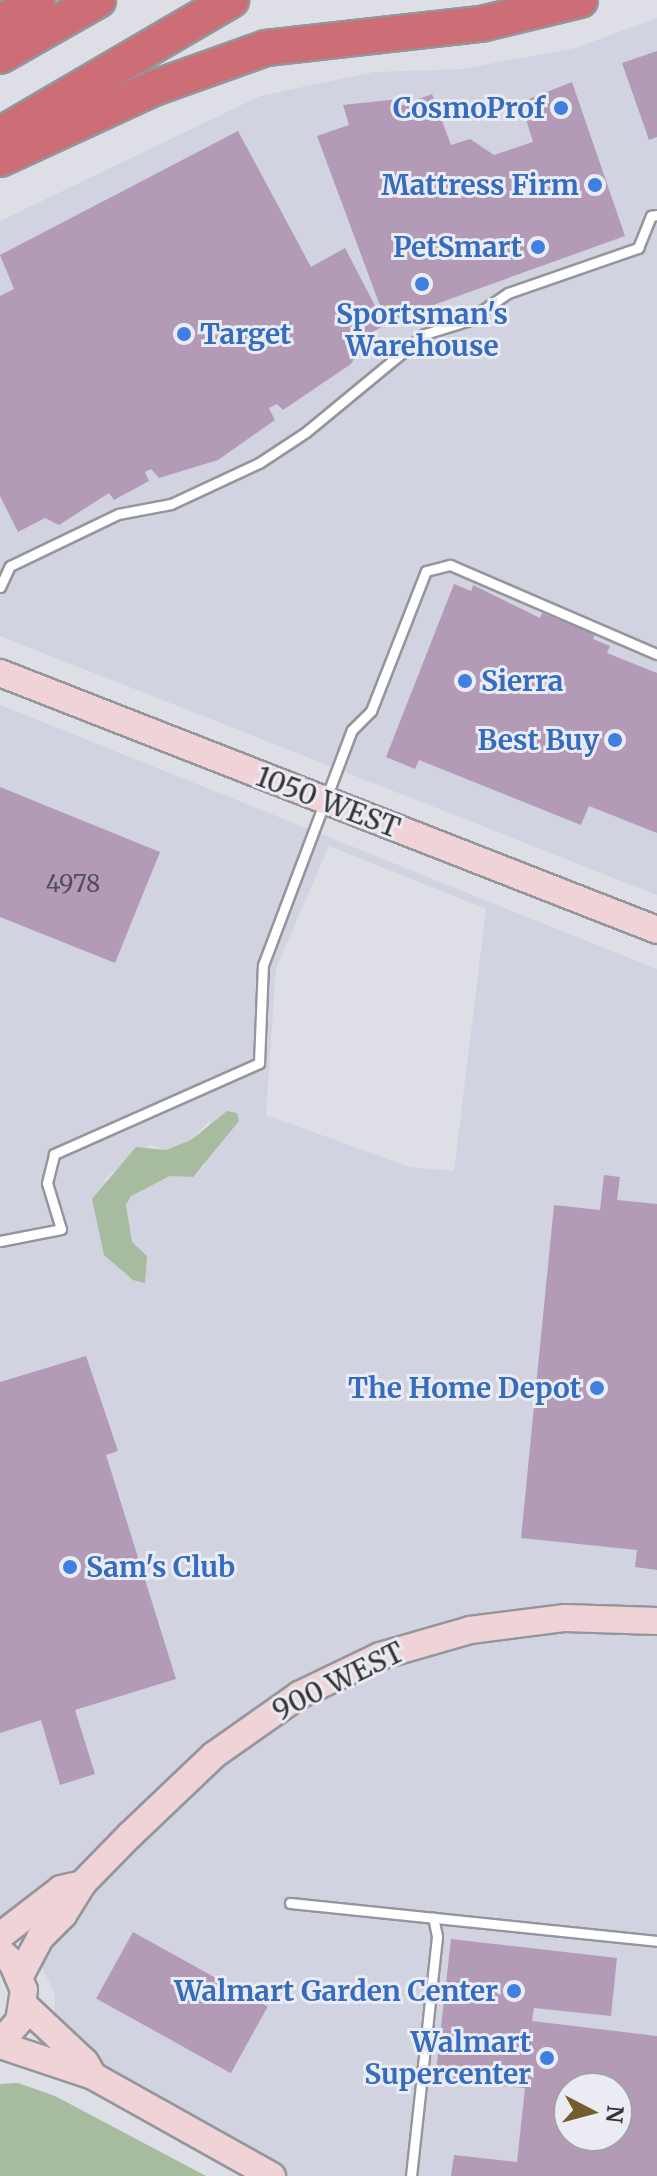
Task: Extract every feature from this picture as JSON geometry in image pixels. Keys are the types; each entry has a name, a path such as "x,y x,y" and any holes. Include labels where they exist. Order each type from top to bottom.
{"highway":[{"path":"0,23 37,0"},
{"path":"0,56 98,0"},
{"path":"0,135 231,0"},
{"path":"409,29 503,0"},
{"path":"0,159 213,64 266,48 409,29 481,24 580,0"}],"street":[{"name":"1050 WEST","path":"0,673 657,930"},
{"name":"900 WEST","path":"20,1976 40,1938 63,1915 82,1884 241,1732 360,1664 432,1639 502,1624 581,1617 657,1621"},
{"name":"900 WEST","path":"0,1936 61,1889 82,1884"},
{"path":"0,1951 20,1976 24,2005 19,2021 0,2044 93,2076 272,2176"},
{"path":"24,2005 85,2062 93,2076"}],"lane":[{"path":"0,587 10,566 104,521 171,504 259,463 306,432 425,334 467,321 508,293 638,248 651,216 657,215"},
{"path":"0,1241 61,1229 47,1183 54,1154 259,1063 263,965 352,730 371,711 426,571 450,565 657,654"},
{"path":"290,1903 657,1941"},
{"path":"411,2176 437,1936 433,1917"}],"shaded area":[{"path":"657,18 657,895 0,636 0,221 260,96 374,72 462,69 575,48"},
{"path":"0,705 657,969 657,2176 287,2176 42,2049 54,2027 55,1994 28,1939 0,1926","holes":["329,846 486,909 454,1171 410,1167 266,1115 276,968","210,1120 209,1157 202,1168 170,1176 131,1196 126,1205 132,1242 104,1179 150,1145 166,1150 191,1140"]}],"green space":[{"path":"227,1111 237,1113 239,1121 193,1177 170,1176 131,1196 126,1205 132,1242 147,1256 145,1283 133,1280 104,1255 92,1199 136,1147 166,1150 191,1140"},
{"path":"18,2083 55,2096 206,2176 0,2176 0,2084"}],"building":[{"path":"657,51 657,137 649,140 622,63"},
{"path":"572,82 625,236 386,322 317,136 349,125 343,105 398,99 400,106 432,94 451,145 470,139 494,155 533,142 521,102"},
{"name":"Target","path":"238,131 311,267 345,248 385,325 351,344 356,355 351,364 283,410 277,404 269,408 275,420 218,460 159,478 151,469 145,472 149,481 114,500 109,493 59,525 45,518 18,532 0,496 0,296 14,289 0,255"},
{"path":"454,584 471,591 473,585 540,618 542,613 595,634 593,639 610,646 607,653 657,673 657,833 589,806 581,825 419,760 415,769 386,757"},
{"path":"0,787 160,852 115,963 0,917"},
{"name":"The Home Depot","path":"604,1175 620,1177 617,1200 657,1204 657,1570 635,1567 637,1550 521,1538 554,1205 600,1210"},
{"name":"Sam's Club","path":"86,1356 118,1451 106,1455 176,1679 75,1710 95,1774 60,1785 41,1720 0,1733 0,1382"},
{"path":"133,1932 268,2007 231,2073 96,1998"},
{"name":"Walmart Supercenter","path":"451,1939 617,1958 611,2016 534,2008 532,2021 657,2036 657,2176 451,2176 454,2155 517,2162 525,2088 435,2080"}],"place":[{"name":"CosmoProf","path":"561,108"},
{"name":"Mattress Firm","path":"595,185"},
{"name":"PetSmart","path":"538,247"},
{"name":"Sportsman's Warehouse","path":"422,284"},
{"name":"Target","path":"184,334"},
{"name":"Sierra","path":"465,681"},
{"name":"Best Buy","path":"615,740"},
{"name":"The Home Depot","path":"597,1388"},
{"name":"Sam's Club","path":"70,1567"},
{"name":"Walmart Garden Center","path":"514,1991"},
{"name":"Walmart Supercenter","path":"547,2058"}]}
